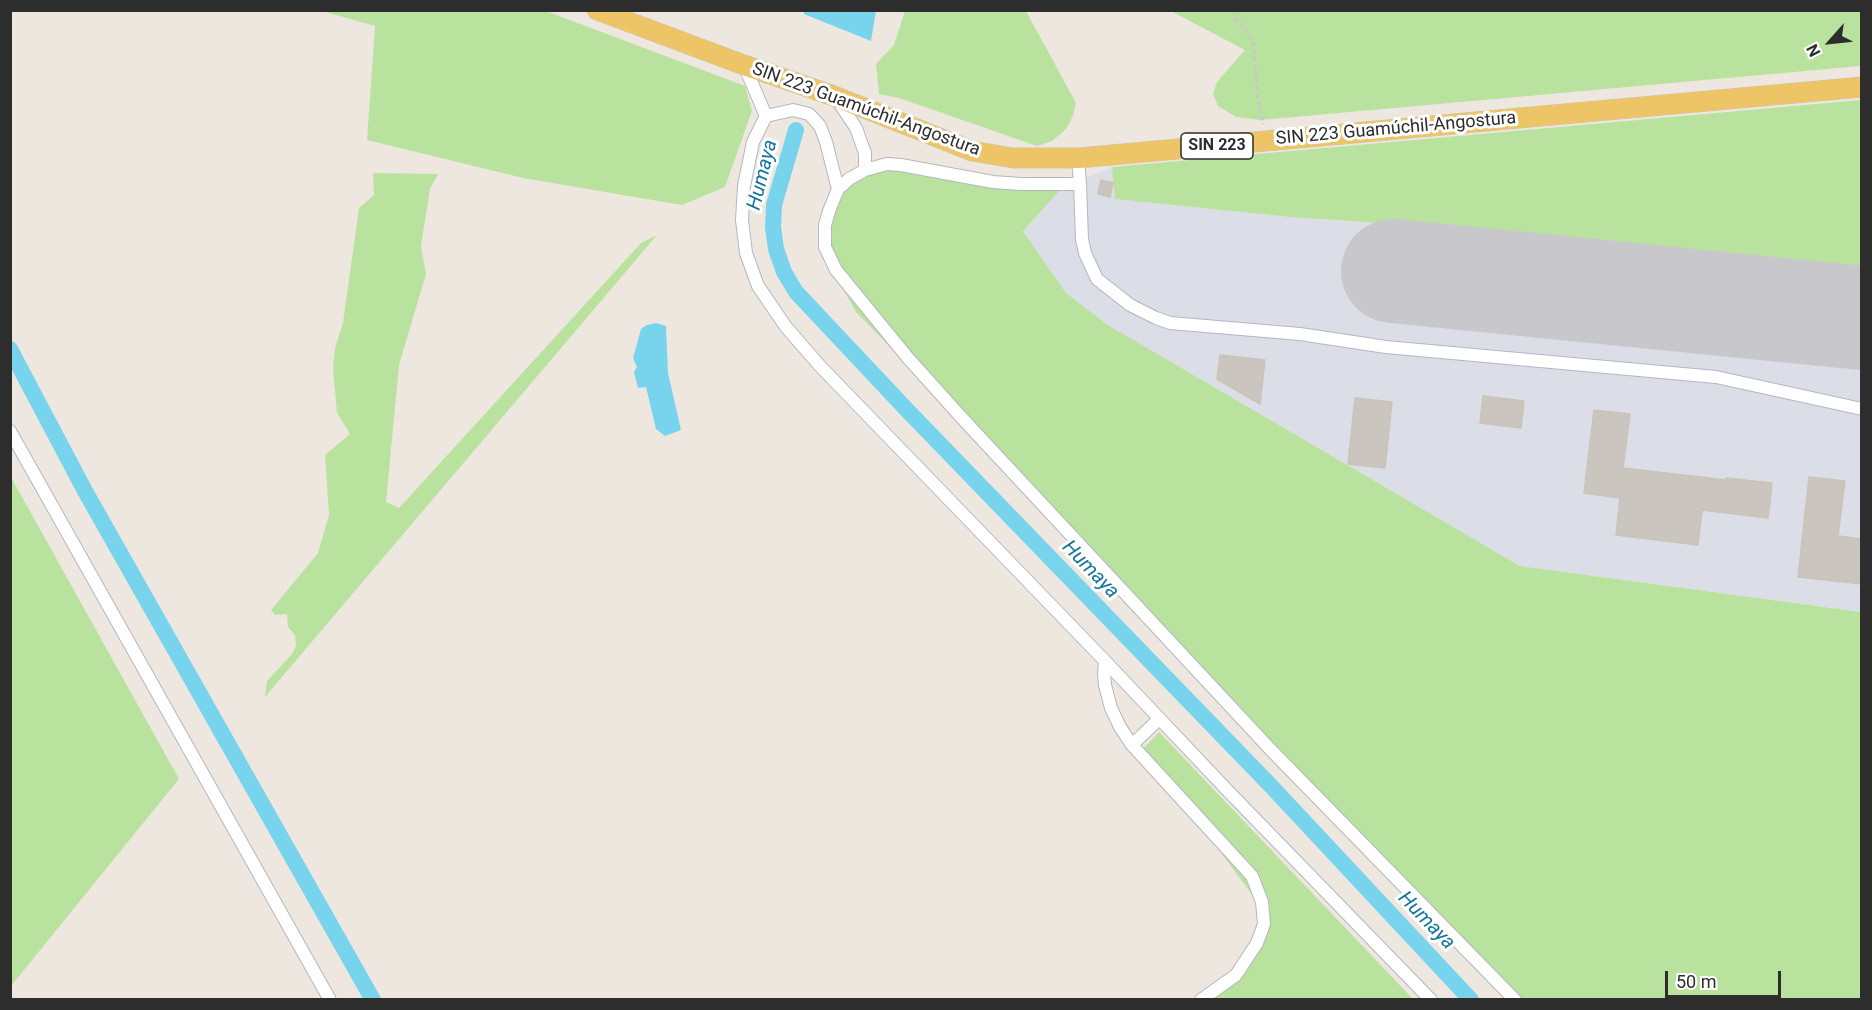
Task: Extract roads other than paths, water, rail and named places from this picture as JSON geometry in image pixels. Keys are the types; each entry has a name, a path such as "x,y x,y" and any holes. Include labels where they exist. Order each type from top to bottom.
{"main road":[{"name":"SIN 223 Guamúchil-Angostura","path":"597,10 834,96 972,151 1013,158 1078,158 1862,87"}],"street":[{"path":"744,65 766,116 753,142 744,186 742,220 746,253 758,286 786,327 820,366 1228,792 1431,999"},
{"path":"834,96 862,141 865,170"},
{"path":"766,116 793,110 809,114 820,126 838,189"},
{"path":"1078,158 1082,239 1085,253 1097,279 1130,305 1170,323 1300,334 1386,347 1716,377 1862,409"},
{"path":"1080,184 1002,183 888,164 865,170 849,179 838,189 825,225 825,247 836,270 860,303 961,417 1270,749 1515,999"},
{"path":"10,431 330,999"},
{"path":"1105,661 1104,674 1111,708 1120,727 1132,745 1252,876 1262,902 1264,924 1257,943 1236,975 1201,999"},
{"path":"1132,745 1159,718"}],"water":[{"path":"804,11 876,11 871,41 804,14"},
{"path":"656,323 666,326 668,373 681,430 665,436 656,429 646,387 638,388 634,372 637,367 633,358 641,329"}],"waterway":[{"name":"Humaya","path":"796,130 774,205 773,227 776,249 784,272 796,292 1271,786 1471,1000"},
{"path":"10,349 85,491 373,1000"}]}
